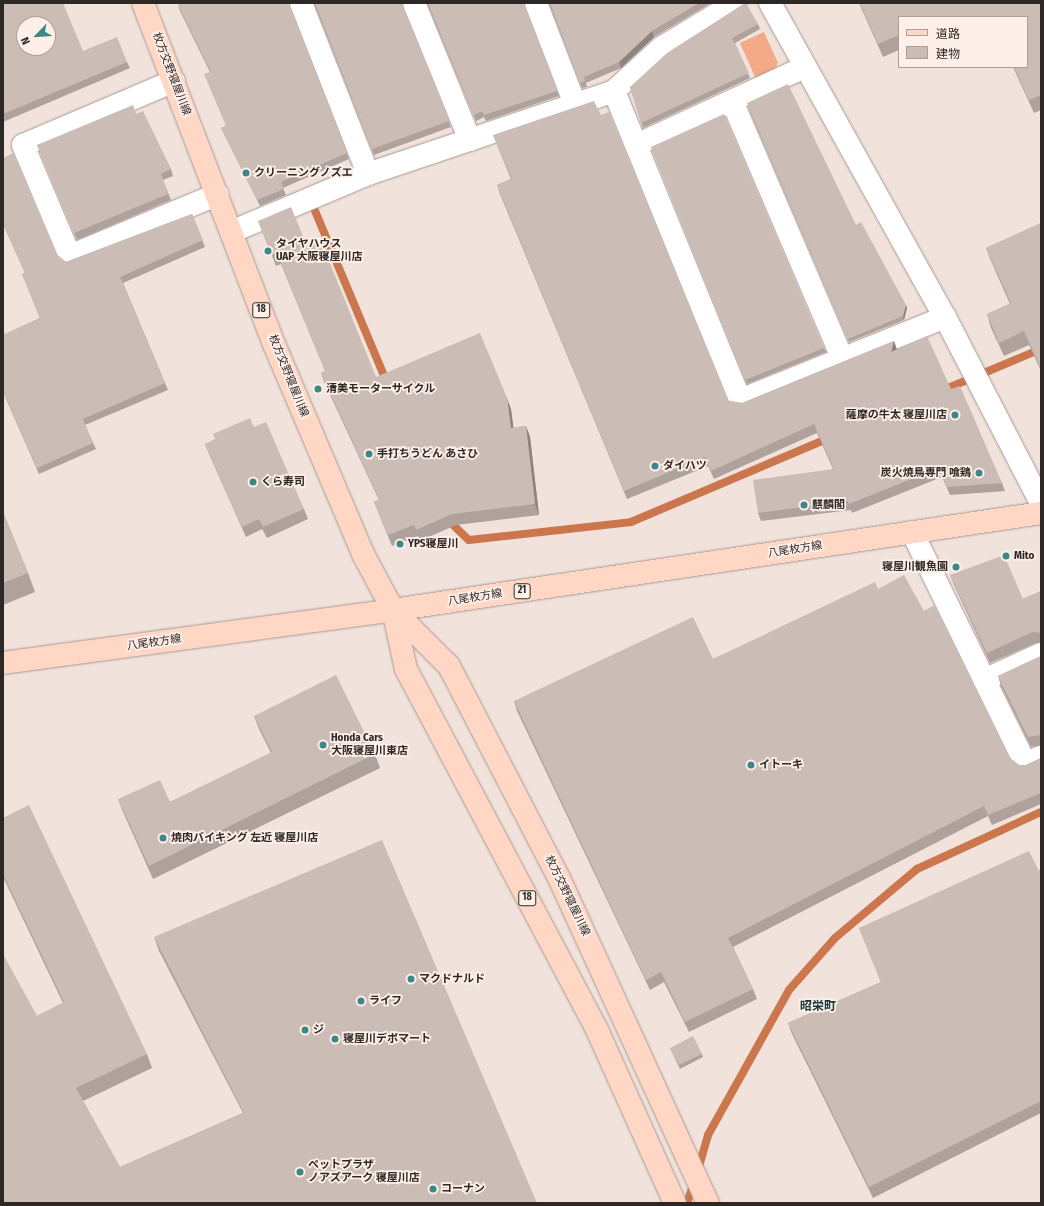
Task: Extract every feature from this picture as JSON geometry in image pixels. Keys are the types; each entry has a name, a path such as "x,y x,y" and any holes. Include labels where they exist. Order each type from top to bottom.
{"main road":[{"name":"枚方交野寝屋川線","path":"143,3 233,231 274,344 353,532 393,610 406,669 598,1032 672,1194"},
{"name":"八尾枚方線","path":"3,663 393,610 1041,513"},
{"name":"枚方交野寝屋川線","path":"393,610 449,666 559,878 683,1145 706,1200"}],"street":[{"path":"301,3 368,174"},
{"path":"414,3 470,140"},
{"path":"536,3 575,104"},
{"path":"233,231 368,174 614,91 661,48 735,3"},
{"path":"770,3 945,317 1041,503"},
{"path":"636,145 805,67"},
{"path":"174,81 23,145 70,256 218,194"},
{"path":"614,91 740,400 945,317"},
{"path":"732,101 842,358"},
{"path":"912,532 1025,763 1041,756"},
{"path":"984,680 1041,654"}],"shaded area":[{"path":"764,32 778,63 773,72 756,79 740,43"}],"building":[{"path":"3,3 63,3 83,51 117,37 127,62 3,114"},
{"path":"180,3 288,3 347,153 281,182 284,189 257,200 221,128 226,126 204,74 211,72 178,5 181,4"},
{"path":"315,3 401,3 449,121 372,149"},
{"path":"428,3 523,3 557,91 484,115 482,111 474,115"},
{"path":"550,3 699,3 652,31 619,62 584,77 585,81 580,83"},
{"path":"745,3 758,24 732,38 749,73 641,123 630,87 667,53"},
{"path":"860,3 1041,3 1041,95 1029,100 1014,68 1028,68 1028,16 898,16 898,35 878,44"},
{"path":"788,84 856,225 861,222 906,305 903,316 848,339 747,103"},
{"path":"594,101 601,115 609,112 729,401 742,403 894,341 891,352 927,336 951,389 960,386 1002,483 947,487 939,468 849,504 848,501 758,513 753,480 834,469 814,424 711,471 705,457 624,491 497,185 512,179 493,135"},
{"path":"133,105 136,114 143,111 171,169 161,174 168,194 74,233 37,145"},
{"path":"724,114 824,348 745,380 651,147"},
{"path":"13,153 56,254 66,262 192,214 203,240 120,277 165,383 83,419 93,443 37,468 3,391 3,335 40,318 22,274 25,273 3,223 3,158"},
{"path":"291,207 307,246 318,241 327,256 376,377 480,333 507,398 511,428 526,426 535,504 452,514 416,530 414,525 388,535 374,502 379,499 321,373 325,371 277,253 272,255 258,221"},
{"path":"1041,223 1041,369 1024,331 999,343 987,314 1011,303 986,248"},
{"path":"250,418 254,427 266,422 304,509 263,527 259,519 242,527 205,444 215,439 213,434"},
{"path":"3,512 28,573 3,583"},
{"path":"1004,555 1023,599 1041,591 1041,633 1033,632 987,653 950,575"},
{"name":"イトーキ","path":"904,575 924,611 935,605 1010,758 1019,765 1026,765 1041,758 1041,793 988,815 984,806 728,938 753,989 685,1022 661,972 646,980 514,701 693,617 713,659 875,582 878,589"},
{"path":"1041,656 1041,736 1028,737 998,676"},
{"path":"336,675 375,754 149,866 118,799 160,780 170,802 272,752 254,716"},
{"name":"寝屋川デポマート","path":"29,805 147,1054 76,1088 120,1167 244,1113 154,937 382,840 537,1203 3,1203 3,954 37,1016 64,1002 3,874 3,818"},
{"path":"1029,851 1039,871 1041,870 1041,1101 869,1187 788,1023 881,982 859,928"},
{"path":"693,1036 702,1054 679,1065 670,1048"}],"waterway":[{"path":"313,206 387,383"},
{"path":"941,391 1041,349"},
{"path":"447,519 469,540 631,522 831,437"},
{"path":"698,1170 708,1135 789,990 835,938 917,869 1041,812"},
{"path":"687,1203 694,1183"}],"place":[{"name":"クリーニングノズエ","path":"246,173"},
{"name":"タイヤハウス UAP 大阪寝屋川店","path":"268,251"},
{"name":"清美モーターサイクル","path":"318,389"},
{"name":"薩摩の牛太 寝屋川店","path":"955,415"},
{"name":"手打ちうどん あさひ","path":"369,454"},
{"name":"ダイハツ","path":"655,466"},
{"name":"炭火焼鳥専門 喰鶏","path":"979,473"},
{"name":"くら寿司","path":"253,482"},
{"name":"麒麟閣","path":"804,505"},
{"name":"YPS寝屋川","path":"400,544"},
{"name":"Mito","path":"1006,556"},
{"name":"寝屋川観魚園","path":"956,567"},
{"name":"Honda Cars 大阪寝屋川東店","path":"323,745"},
{"name":"イトーキ","path":"751,765"},
{"name":"焼肉バイキング 左近 寝屋川店","path":"163,838"},
{"name":"マクドナルド","path":"411,979"},
{"name":"ライフ","path":"361,1001"},
{"name":"ジ","path":"305,1030"},
{"name":"寝屋川デポマート","path":"335,1039"},
{"name":"ペットプラザ ノアズアーク 寝屋川店","path":"300,1172"},
{"name":"コーナン","path":"433,1189"}],"district":[{"name":"昭栄町","path":"818,1007"}]}
